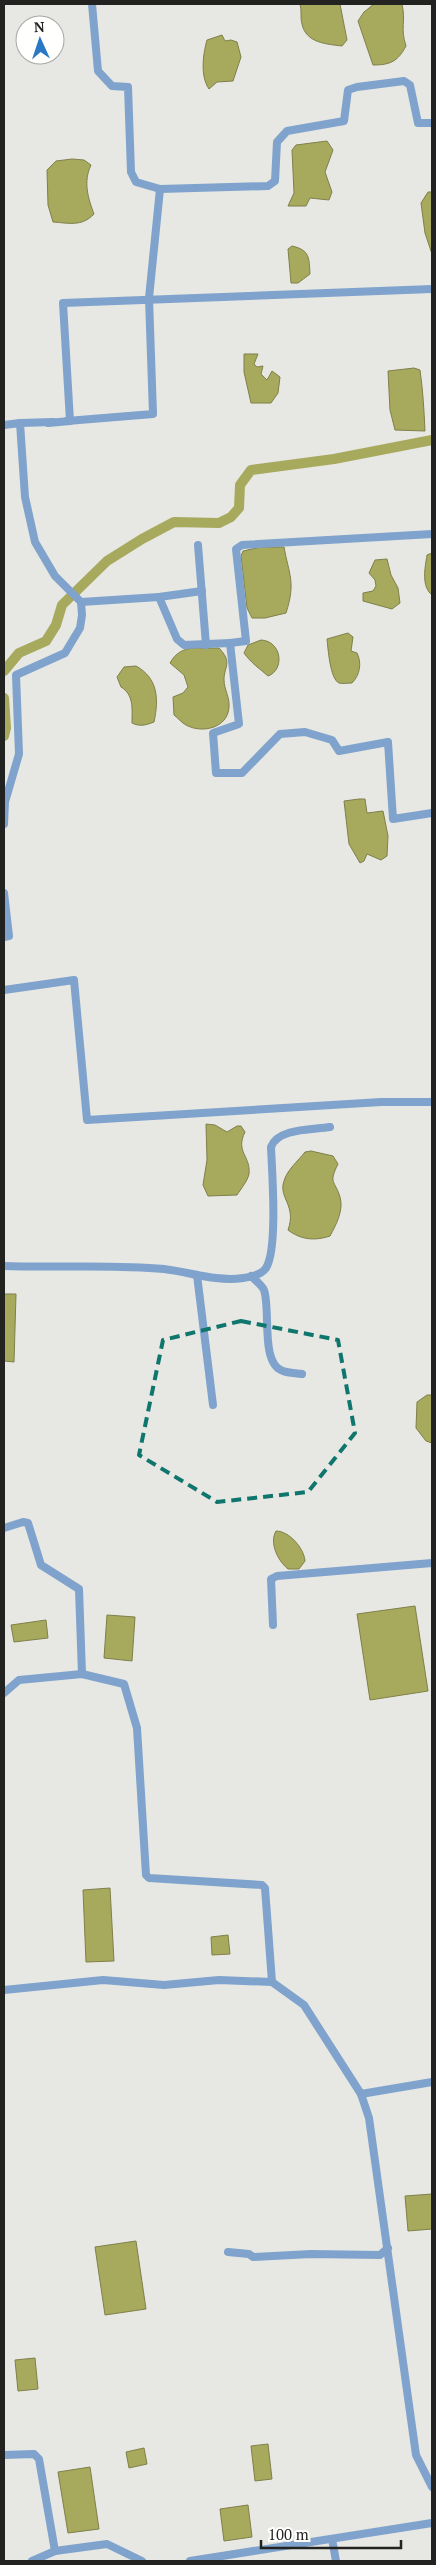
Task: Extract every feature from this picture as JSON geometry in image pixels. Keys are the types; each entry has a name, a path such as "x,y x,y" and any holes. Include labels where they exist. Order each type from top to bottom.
{"street":[{"path":"92,4 98,71 112,86 128,87 131,172 136,182 160,189 268,186 275,180 277,142 287,131 344,121 348,90 357,87 404,81 410,85 418,124 432,123"},
{"path":"48,423 153,414 149,298 160,189"},
{"path":"70,421 63,303 149,298 432,289"},
{"path":"4,425 70,421"},
{"path":"4,824 5,802 19,754 16,675 65,654 80,628 81,602 55,576 35,542 24,497 20,423"},
{"path":"158,597 180,643 188,646 246,640 236,549 242,545 432,534"},
{"path":"198,545 206,645"},
{"path":"81,602 158,597 202,591"},
{"path":"230,643 239,724 213,733 216,773 242,773 280,734 305,732 332,740 339,751 388,742 394,819 432,813"},
{"path":"4,894 9,936 4,937"},
{"path":"4,990 74,980 87,1120 381,1102 432,1102"},
{"path":"4,1266 163,1269 219,1279 251,1276 266,1269 269,1261 272,1242 271,1147 274,1140 282,1134 330,1127"},
{"path":"197,1275 213,1405"},
{"path":"251,1276 263,1288 268,1303 268,1343 272,1362 281,1371 302,1374"},
{"path":"4,1528 23,1522 28,1523 41,1565 79,1589 82,1674"},
{"path":"273,1625 271,1579 277,1576 432,1563"},
{"path":"4,1693 20,1680 82,1674 120,1682 127,1688 137,1728 147,1877 262,1885 265,1888 272,1982"},
{"path":"4,1990 103,1980 164,1985 219,1980 272,1982 304,2006 361,2094 369,2118 416,2455 432,2488"},
{"path":"361,2094 432,2082"},
{"path":"228,2252 249,2254 253,2257 311,2254 380,2255 388,2248"},
{"path":"4,2454 34,2454 39,2459 55,2551"},
{"path":"190,2561 432,2523"},
{"path":"332,2539 336,2561"},
{"path":"32,2561 55,2551 107,2544 142,2561"}],"highlighted area":[{"path":"241,1321 338,1340 355,1433 308,1492 217,1502 139,1455 163,1340"}],"shaded area":[{"path":"300,4 340,4 347,40 342,46 318,41 308,35 301,22"},
{"path":"374,4 402,4 403,34 406,46 397,59 385,64 373,65 358,21 364,12"},
{"path":"222,35 225,41 237,42 241,57 233,81 217,82 209,89 203,71 207,40"},
{"path":"327,141 333,150 325,172 332,192 329,200 310,198 306,206 288,206 294,193 292,150 296,145"},
{"path":"84,160 91,165 87,184 88,196 94,214 80,223 53,222 48,205 47,170 56,161"},
{"path":"428,192 432,192 432,254 425,233 421,203"},
{"path":"292,246 305,252 309,259 310,274 298,283 291,283 288,249"},
{"path":"244,354 258,354 254,364 257,367 263,366 261,374 267,380 272,371 280,377 278,393 271,403 251,403 244,372"},
{"path":"414,368 420,370 425,431 395,430 390,410 388,371"},
{"path":"261,547 284,547 291,579 291,594 286,613 265,618 252,618 247,608 241,556 243,551"},
{"path":"432,553 432,595 426,587 425,565 427,555"},
{"path":"387,559 391,575 398,588 400,603 392,609 363,601 363,593 373,591 376,586 375,580 369,573 375,560"},
{"path":"348,633 353,637 351,651 357,653 359,669 352,683 339,683 333,676 327,639"},
{"path":"261,640 273,645 279,656 277,668 268,676 252,663 244,653 248,645"},
{"path":"191,648 219,648 227,661 224,680 229,704 228,714 224,720 213,727 206,729 192,728 174,715 173,697 183,693 188,687 184,675 170,663 179,652"},
{"path":"136,666 153,683 156,697 154,722 143,725 132,723 130,698 121,687 117,677 124,667"},
{"path":"365,799 367,813 383,811 388,836 387,856 381,860 367,854 364,861 360,863 349,844 344,801"},
{"path":"206,1124 215,1125 227,1132 237,1126 241,1126 245,1132 242,1139 242,1149 248,1163 249,1174 237,1195 208,1196 203,1185 207,1160"},
{"path":"311,1151 333,1156 338,1164 333,1175 333,1182 341,1202 339,1217 330,1236 319,1239 303,1238 288,1230 290,1214 283,1192 285,1177 290,1169 305,1152"},
{"path":"4,1294 16,1294 14,1362 4,1361"},
{"path":"427,1395 432,1395 432,1443 426,1441 416,1428 417,1402"},
{"path":"276,1531 291,1537 299,1546 305,1561 299,1569 288,1569 278,1557 274,1546"},
{"path":"415,1606 428,1691 370,1700 357,1614"},
{"path":"107,1615 135,1617 132,1661 104,1658"},
{"path":"46,1620 48,1638 14,1642 11,1625"},
{"path":"110,1888 114,1961 86,1962 83,1890"},
{"path":"228,1935 230,1954 212,1955 211,1937"},
{"path":"432,2194 432,2229 408,2231 405,2196"},
{"path":"136,2241 146,2309 105,2315 95,2247"},
{"path":"35,2358 38,2389 18,2391 15,2360"},
{"path":"268,2444 272,2479 255,2481 251,2446"},
{"path":"144,2448 147,2464 129,2468 126,2452"},
{"path":"90,2467 99,2529 68,2533 58,2472"},
{"path":"248,2505 252,2537 224,2541 220,2509"}],"waterway":[{"path":"4,671 19,653 46,641 56,625 62,605 107,561 174,522 219,523 231,517 239,508 240,485 251,470 334,459 432,440"},
{"path":"4,698 6,728 4,736"}]}
